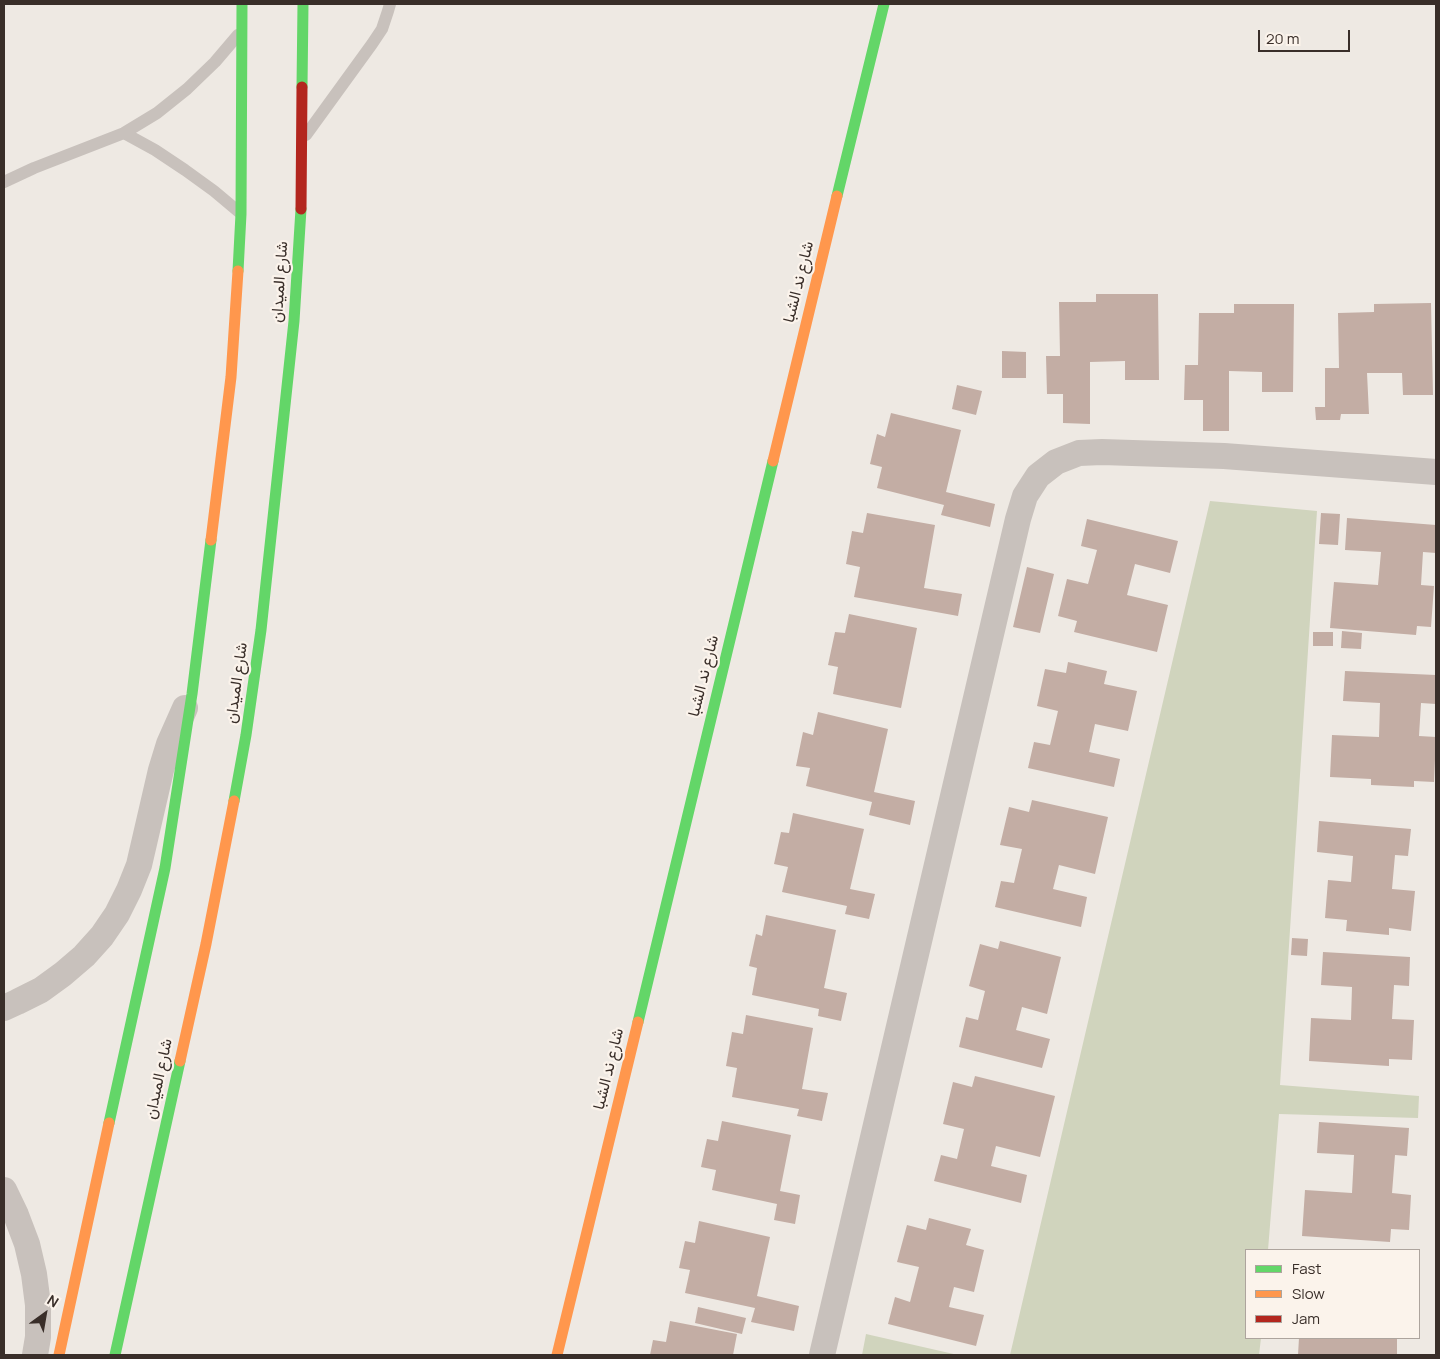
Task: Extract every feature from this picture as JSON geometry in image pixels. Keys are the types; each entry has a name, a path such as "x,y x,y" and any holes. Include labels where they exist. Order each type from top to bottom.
{"street":[{"path":"59,1355 165,868 192,694 231,377 241,214 242,4"},
{"name":"شارع الميدان","path":"115,1355 228,840 246,736 261,630 294,321 300,223 303,4"},
{"name":"شارع ند الشبا","path":"557,1355 884,4"},
{"path":"822,1355 1018,519 1025,496 1038,476 1056,462 1079,453 1102,452 1224,456 1436,472"},
{"path":"4,1008 41,990 63,974 84,956 102,936 117,914 139,865 161,770 180,718 192,694"},
{"path":"4,1190 27,1244 34,1274 38,1305 36,1355"}],"lane":[{"path":"302,141 382,29 390,4"},
{"path":"4,182 34,168 124,133 157,113 187,89 215,62 242,31"},
{"path":"124,133 155,150 185,170 241,214"}],"green space":[{"path":"1210,501 1317,511 1280,1085 1419,1096 1418,1118 1279,1114 1268,1249 1245,1249 1245,1339 1261,1339 1259,1355 1010,1355"},
{"path":"866,1334 958,1355 862,1355"}],"building":[{"path":"1096,294 1158,294 1159,380 1125,380 1125,361 1090,362 1090,424 1063,423 1063,394 1047,394 1046,356 1060,356 1059,302 1096,302"},
{"path":"1431,303 1433,395 1403,395 1402,373 1367,373 1369,414 1341,414 1340,420 1316,420 1315,407 1325,407 1325,368 1339,368 1338,313 1374,312 1374,304"},
{"path":"1234,304 1294,304 1293,392 1262,392 1262,372 1229,371 1229,431 1203,431 1203,400 1184,400 1185,365 1198,365 1199,313 1234,313"},
{"path":"1002,351 1026,352 1026,378 1002,378"},
{"path":"957,385 982,391 976,415 952,409"},
{"path":"891,413 961,430 946,492 995,504 990,527 941,515 944,505 877,488 882,467 870,464 877,434 885,437"},
{"path":"867,513 935,525 924,588 962,594 958,616 854,597 860,567 846,564 852,531 863,533"},
{"path":"1321,513 1340,514 1338,545 1319,544"},
{"path":"1347,518 1436,525 1436,553 1423,552 1421,585 1434,586 1431,627 1417,626 1416,635 1330,628 1334,582 1378,585 1381,552 1345,550"},
{"path":"1087,519 1178,541 1170,573 1135,564 1127,595 1168,605 1157,652 1074,632 1077,621 1058,616 1067,579 1088,584 1097,550 1081,546"},
{"path":"1027,567 1054,574 1040,633 1013,627"},
{"path":"849,614 917,628 901,708 833,694 838,667 828,665 835,632 845,633"},
{"path":"1342,631 1362,633 1361,649 1341,648"},
{"path":"1313,632 1333,632 1333,646 1313,646"},
{"path":"1068,662 1107,671 1104,684 1137,691 1128,731 1095,724 1089,752 1120,759 1114,787 1028,768 1034,742 1050,745 1058,711 1037,706 1045,669 1066,673"},
{"path":"1345,671 1436,675 1436,704 1421,703 1419,736 1436,737 1434,782 1414,781 1414,787 1371,785 1371,779 1330,777 1332,735 1379,737 1380,703 1343,701"},
{"path":"818,712 888,729 874,792 915,801 910,825 869,815 872,802 806,786 810,768 796,766 803,732 813,735"},
{"path":"1032,800 1108,817 1095,874 1059,865 1053,889 1087,897 1081,927 995,907 1001,881 1014,883 1022,849 1000,845 1009,807 1029,812"},
{"path":"793,813 864,829 850,889 875,894 869,919 845,914 847,906 782,892 788,867 774,864 781,832 789,833"},
{"path":"1319,821 1411,829 1408,856 1395,855 1392,889 1415,891 1411,931 1389,928 1389,935 1346,931 1347,920 1325,918 1328,880 1351,882 1353,856 1317,852"},
{"path":"766,915 836,930 824,988 847,993 841,1021 818,1016 819,1009 752,995 757,968 749,966 756,934 762,936"},
{"path":"1292,938 1308,939 1307,956 1291,955"},
{"path":"1000,941 1061,957 1047,1014 1022,1007 1016,1030 1050,1039 1042,1068 959,1047 966,1017 978,1020 985,991 969,986 980,944 998,949"},
{"path":"1323,952 1410,957 1409,986 1394,985 1392,1019 1414,1020 1412,1060 1389,1059 1389,1066 1309,1061 1311,1018 1351,1020 1352,987 1321,985"},
{"path":"746,1015 813,1028 802,1089 828,1093 822,1121 797,1116 799,1109 732,1097 737,1068 726,1066 732,1032 743,1034"},
{"path":"975,1076 1055,1096 1040,1157 996,1146 991,1166 1027,1175 1021,1203 934,1181 941,1155 957,1159 964,1129 943,1124 953,1082 972,1087"},
{"path":"722,1121 791,1135 780,1191 800,1195 795,1224 774,1220 777,1204 712,1190 716,1170 701,1167 707,1139 718,1141"},
{"path":"1319,1122 1409,1128 1407,1156 1395,1155 1392,1193 1411,1195 1409,1230 1391,1229 1390,1242 1302,1236 1305,1190 1352,1193 1354,1155 1317,1153"},
{"path":"929,1218 971,1229 966,1245 984,1250 974,1292 954,1287 949,1307 984,1315 976,1346 888,1324 895,1297 910,1302 919,1267 897,1262 907,1225 926,1230"},
{"path":"699,1221 770,1237 757,1296 799,1306 794,1331 751,1322 755,1308 685,1293 690,1270 679,1268 685,1241 695,1243"},
{"path":"698,1307 746,1318 742,1334 695,1323"},
{"path":"670,1321 737,1334 733,1355 650,1355 653,1340 666,1342"},
{"path":"1299,1339 1397,1339 1397,1355 1298,1355"}],"traffic: fast":[{"path":"238,271 241,214 242,4"},
{"path":"302,87 303,4"},
{"path":"837,196 884,4"},
{"path":"234,801 246,735 261,630 294,321 301,209"},
{"path":"638,1022 773,461"},
{"path":"109,1123 165,868 192,694 211,540"},
{"path":"115,1355 180,1061"}],"traffic: slow":[{"path":"773,461 837,196"},
{"path":"211,540 231,377 238,271"},
{"path":"180,1061 206,944 234,801"},
{"path":"557,1355 638,1022"},
{"path":"59,1355 109,1123"}],"traffic: jam":[{"path":"301,209 302,87"}]}
